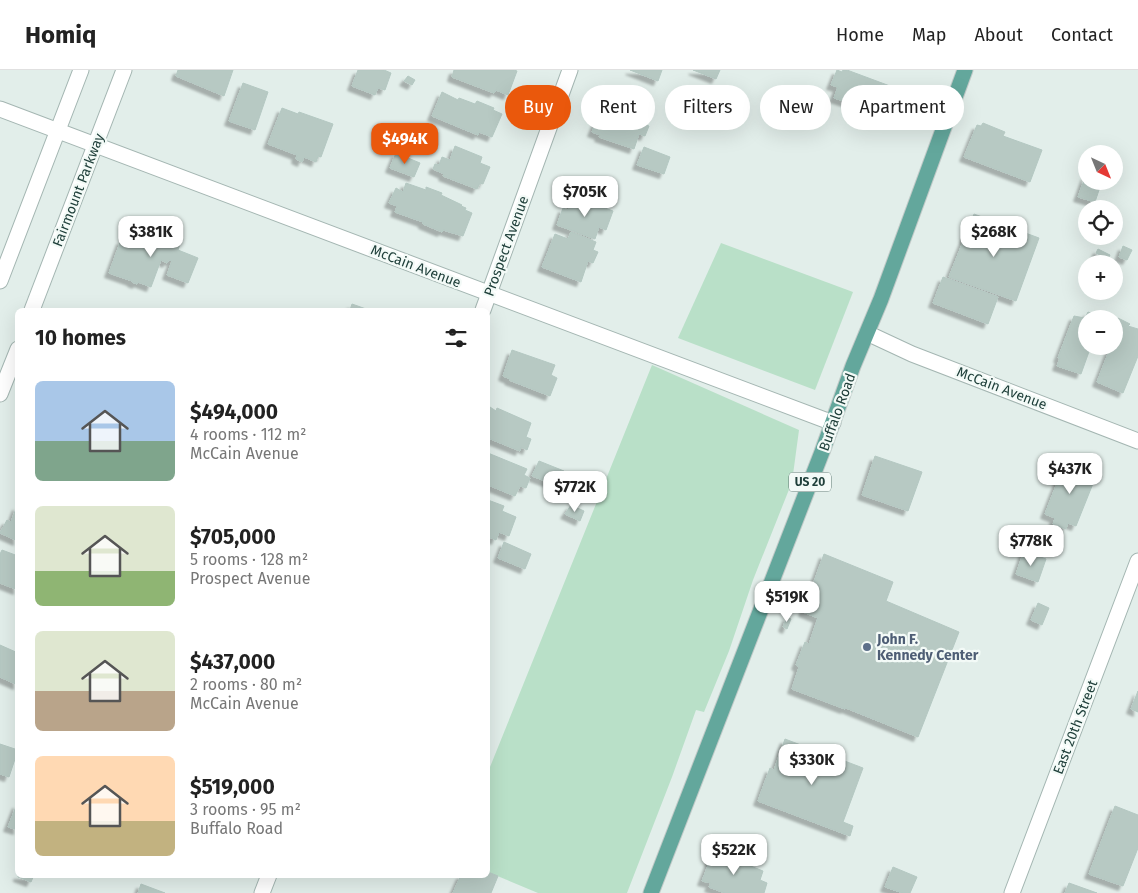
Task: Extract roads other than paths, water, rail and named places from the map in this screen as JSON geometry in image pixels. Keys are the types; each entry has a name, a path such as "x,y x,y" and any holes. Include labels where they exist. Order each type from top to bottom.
{"main road":[{"name":"Buffalo Road","path":"651,893 878,306 966,70"}],"street":[{"path":"0,281 81,70"},
{"name":"Fairmount Parkway","path":"33,308 124,70"},
{"name":"Prospect Avenue","path":"484,308 570,70"},
{"name":"McCain Avenue","path":"0,109 832,423"},
{"name":"McCain Avenue","path":"867,333 912,354 1138,441"},
{"path":"0,394 15,356"},
{"name":"East 20th Street","path":"1012,893 1138,561"},
{"path":"262,893 268,878"}],"place":[{"name":"John F. Kennedy Center","path":"867,647"}]}
